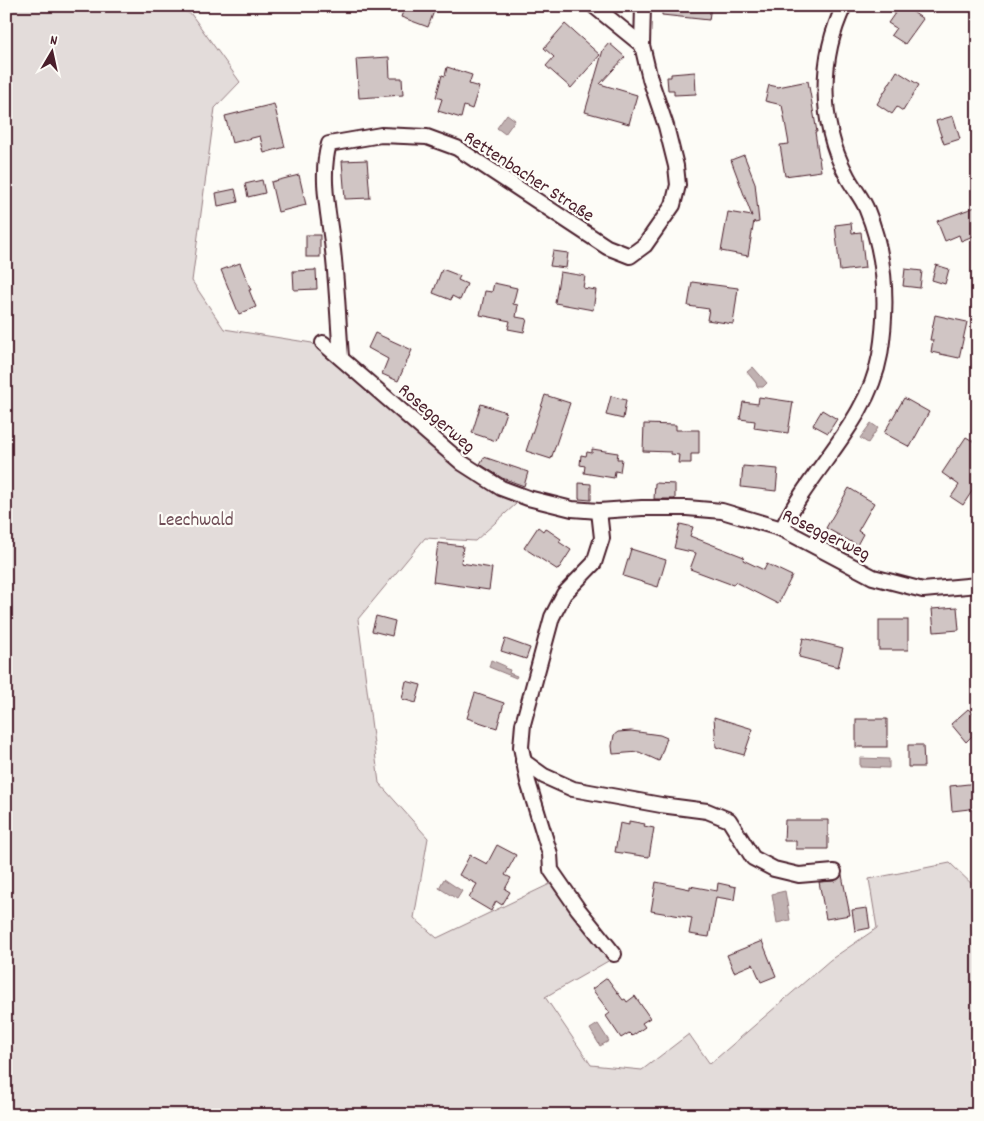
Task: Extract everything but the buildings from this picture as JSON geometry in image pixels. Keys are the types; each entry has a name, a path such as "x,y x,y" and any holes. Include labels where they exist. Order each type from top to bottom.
{"street":[{"path":"594,6 642,45"},
{"name":"Rettenbacher Straße","path":"341,358 332,243 326,205 325,158 329,144 381,135 427,137 457,148 607,247 630,256 645,245 673,205 678,185 676,166 666,126 650,79 642,45 643,6"},
{"path":"782,529 791,510 862,407 874,380 880,355 884,309 884,274 879,247 867,209 846,174 832,140 827,109 826,76 829,50 836,24 844,6"},
{"name":"Roseggerweg","path":"323,343 462,463 501,488 528,498 572,509 599,511 642,508 687,508 722,512 782,529 873,577 923,590 978,585"},
{"path":"599,511 602,538 594,563 564,594 552,617 522,724 521,747 550,854 551,870 578,910 614,954"},
{"path":"523,760 544,776 573,789 642,802 708,811 729,820 753,858 774,869 799,875 834,872"}],"green space":[{"name":"Leechwald","path":"6,6 169,6 191,14 240,82 215,108 192,281 224,329 312,343 459,468 516,504 475,541 425,538 358,619 379,783 428,838 414,918 437,938 552,883 610,960 545,997 591,1065 642,1070 689,1034 710,1064 830,960 877,928 869,879 950,863 978,890 978,1115 6,1115"}],"shaded area":[{"path":"507,114 515,120 505,134 497,128"},
{"path":"753,367 767,383 763,387 757,387 747,372"},
{"path":"871,423 878,428 868,443 860,438"},
{"path":"491,660 505,666 504,668 510,670 509,673 517,676 516,678 489,667"},
{"path":"860,758 889,759 889,768 860,767"},
{"path":"444,879 462,891 457,899 439,888"},
{"path":"785,891 790,920 777,923 772,894"},
{"path":"598,1024 609,1041 600,1046 590,1029"}]}
